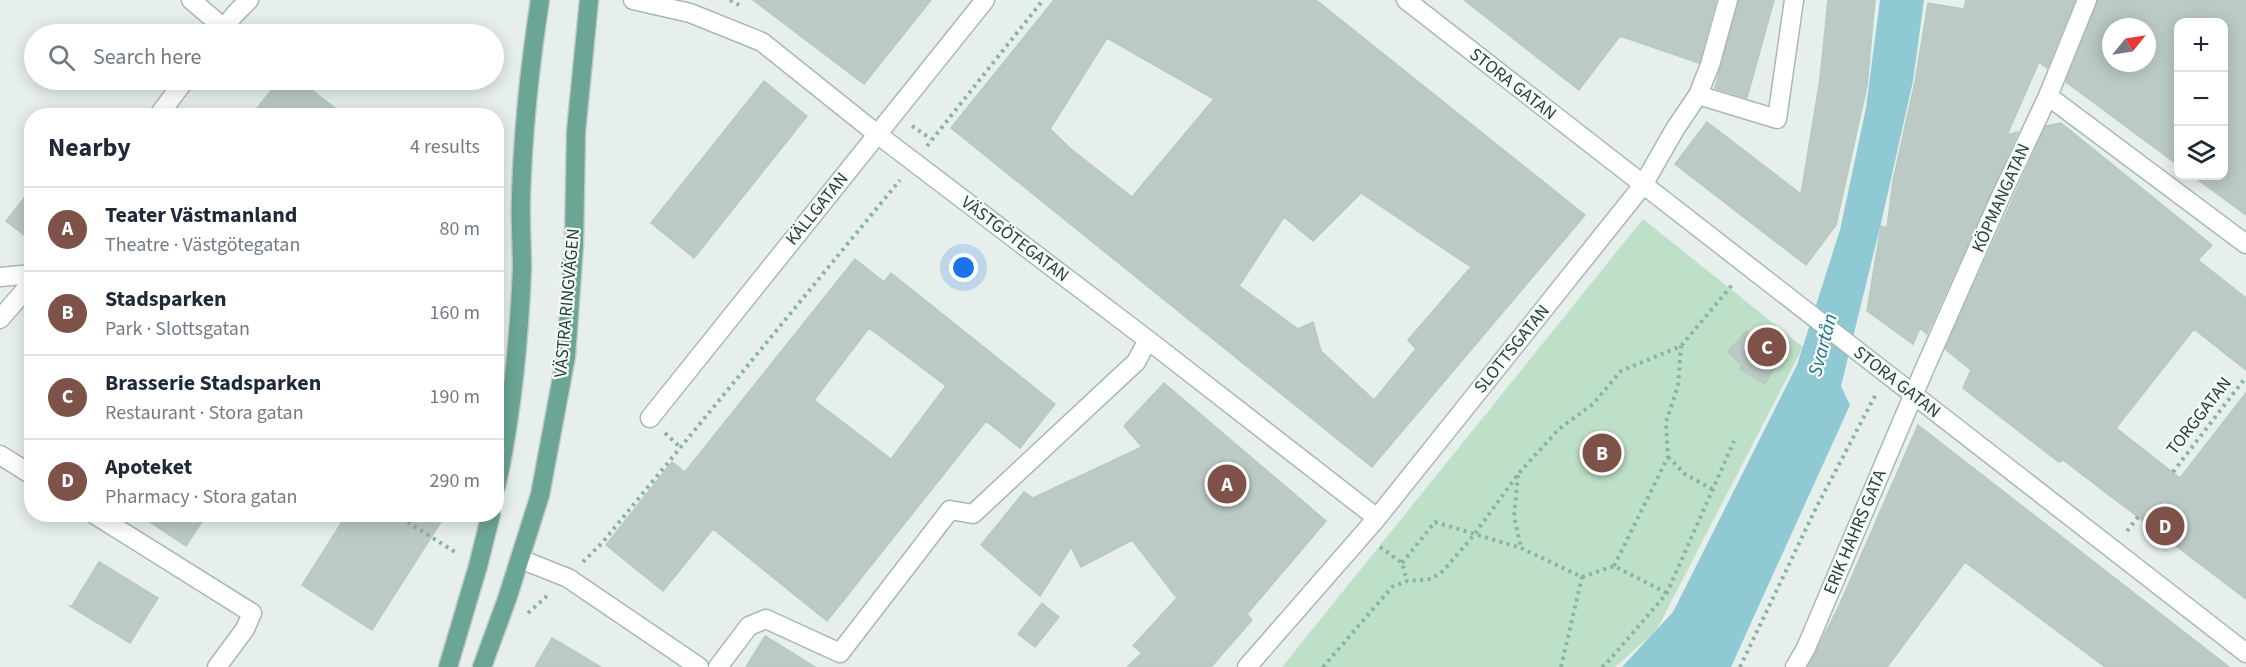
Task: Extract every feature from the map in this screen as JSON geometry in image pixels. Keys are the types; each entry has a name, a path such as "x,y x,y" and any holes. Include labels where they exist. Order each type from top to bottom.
{"main road":[{"path":"504,442 511,403 518,324 522,268 521,196 533,46 540,0"},
{"name":"VÄSTRA RINGVÄGEN","path":"482,667 540,495 566,356 574,244 576,132 589,0"},
{"path":"448,667 489,522"}],"street":[{"path":"191,0 215,24"},
{"path":"228,24 249,0"},
{"name":"VÄSTGÖTEGATAN","path":"633,0 690,13 762,42 877,134 1377,518"},
{"name":"KÄLLGATAN","path":"650,418 985,0"},
{"name":"STORA GATAN","path":"1406,0 2246,653"},
{"name":"SLOTTSGATAN","path":"1247,667 1377,518 1643,185 1675,129 1698,95 1710,65 1728,0"},
{"path":"1698,95 1777,119 1794,0"},
{"name":"KÖPMANGATAN","path":"1913,396 2001,196 2048,96 2087,0"},
{"path":"164,108 178,90"},
{"path":"2048,96 2246,244"},
{"path":"0,277 24,275"},
{"path":"0,319 24,291"},
{"path":"718,667 749,626 766,619 840,653 950,510 973,514 1136,363 1148,340"},
{"name":"ERIK HAHRS GATA","path":"1795,667 1806,648 1913,396"},
{"path":"0,455 24,470"},
{"path":"107,522 252,613 245,629 217,667"},
{"path":"520,559 568,578 699,667"}],"path":[{"path":"525,620 530,611 568,578 602,543 916,163 932,139 1043,0"},
{"path":"1323,667 1392,587 1407,581 1431,579 1443,571 1474,535 1518,474 1559,429 1593,404 1621,371 1681,346 1748,266"},
{"path":"1614,566 1668,458 1666,422 1678,386 1681,346"},
{"path":"1740,667 1880,370"},
{"name":"TORGGATAN","path":"2173,472 2246,377"},
{"path":"1602,667 1667,593 1734,441"},
{"path":"1668,458 1685,474 1713,489"},
{"path":"1518,474 1514,516 1521,548"},
{"path":"2127,531 2138,517"},
{"path":"1402,563 1435,522 1521,548 1581,576 1614,566 1667,593"},
{"path":"1362,534 1402,563 1407,581"},
{"path":"1561,667 1581,576"}],"green space":[{"path":"1643,219 1803,347 1656,631 1615,667 1282,667"}],"water":[{"name":"Svartån","path":"1880,0 1924,0 1913,81 1841,386 1850,405 1731,667 1622,667 1673,612 1797,365 1840,230 1866,108"}],"building":[{"path":"753,0 931,0 864,84"},
{"path":"1054,0 1316,0 1585,215 1372,467 951,128","holes":["1107,38 1214,99 1132,197 1071,149 1050,129","1361,193 1471,267 1408,340 1416,349 1374,400 1321,351 1313,322 1298,329 1239,286 1284,217 1313,241"]},
{"path":"1464,0 1716,0 1699,63 1620,36 1579,90"},
{"path":"1739,0 1774,0 1747,98 1715,88"},
{"path":"1828,0 1875,0 1867,86 1836,225 1806,265 1675,164 1707,122 1801,194 1820,79"},
{"path":"1966,0 2075,0 2047,68 2039,62 2007,135 2018,132 1927,334 1920,328 1913,344 1867,311 1881,226 1887,228 1893,181 1915,82 1928,3 1964,9"},
{"path":"2098,0 2246,0 2246,215 2198,180 2228,180 2228,18 2174,18 2174,162 2066,82"},
{"path":"764,81 807,116 694,258 651,223"},
{"path":"271,90 312,90 335,108 257,108"},
{"path":"2061,123 2212,245 2198,260 2246,298 2246,370 2194,329 2116,428 2180,478 2246,393 2246,599 2063,460 2059,462 1963,388 1971,370 1945,349 2046,126"},
{"path":"24,198 24,235 6,221"},
{"path":"855,259 884,282 891,273 1055,404 1020,448 986,421 827,621 713,529 663,591 606,545 672,462 685,472","holes":["869,328 946,386 891,459 814,400"]},
{"path":"1746,331 1756,340 1759,335 1785,349 1765,384 1740,369 1742,365 1728,352"},
{"path":"1164,383 1326,521 1247,614 1252,620 1211,667 1127,667 1142,653 1133,646 1177,598 1132,540 1081,567 1071,547 1040,596 981,545 1024,492 1033,498 1142,447 1124,426"},
{"path":"1918,425 2229,667 2105,667 1965,562 1887,667 1808,667 1839,606"},
{"path":"150,522 202,522 186,546"},
{"path":"342,522 441,522 372,630 302,585"},
{"path":"99,562 158,598 130,643 70,606"},
{"path":"1042,603 1059,617 1035,647 1018,634"},
{"path":"765,636 815,667 746,667"},
{"path":"552,638 601,667 535,667"}],"place":[{"name":"Brasserie Stadsparken","path":"1767,347"},
{"name":"Stadsparken","path":"1602,453"},
{"name":"Teater Västmanland","path":"1227,484"},
{"name":"Apoteket","path":"2165,526"}]}
